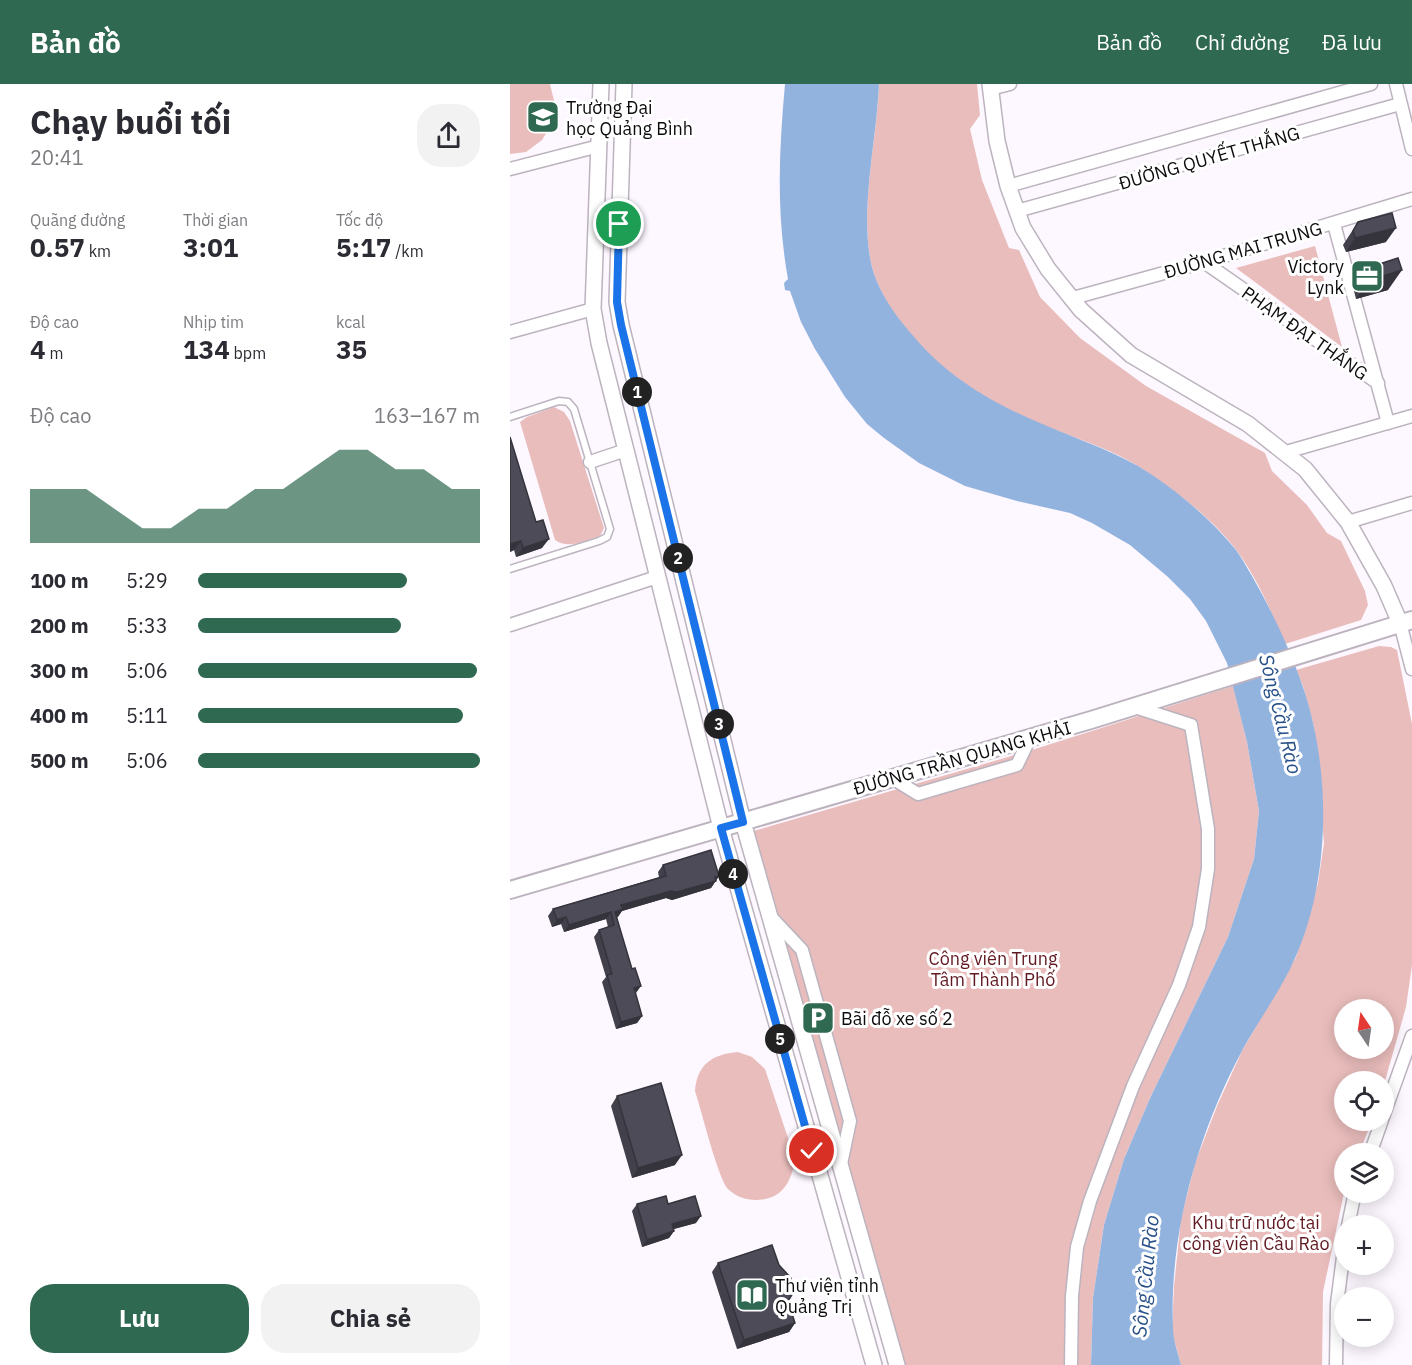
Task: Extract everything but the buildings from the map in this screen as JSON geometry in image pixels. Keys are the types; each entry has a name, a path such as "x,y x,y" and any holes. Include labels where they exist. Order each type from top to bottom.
{"main road":[{"name":"ĐƯỜNG TRẦN QUANG KHẢI","path":"510,890 1030,738 1406,622"}],"street":[{"path":"601,84 593,309 599,343 721,828 874,1365"},
{"path":"624,84 617,302 743,822 897,1365"},
{"path":"1010,84 990,87 997,141 1008,186 1023,228 1048,269 1081,310 1131,355 1248,424 1305,469 1348,522 1406,622 1412,669"},
{"name":"ĐƯỜNG QUYẾT THẮNG","path":"1008,186 1371,84"},
{"path":"1396,84 1412,149"},
{"name":"ĐƯỜNG QUYẾT THẮNG","path":"1017,211 1400,104"},
{"path":"510,169 599,146"},
{"name":"ĐƯỜNG MAI TRUNG","path":"1073,298 1204,262 1412,199"},
{"path":"1334,224 1388,423"},
{"name":"PHẠM ĐẠI THẮNG","path":"1204,262 1377,383"},
{"path":"510,332 593,309"},
{"path":"1286,452 1412,416"},
{"path":"590,462 626,450"},
{"path":"1348,522 1412,503"},
{"path":"510,625 657,577"},
{"path":"1071,1365 1070,1344 1077,1247 1090,1201 1133,1086 1179,984 1199,927 1208,868 1208,829 1191,725 1135,706"},
{"path":"769,915 802,950 850,1121 841,1165"},
{"path":"1394,1086 1412,1036"},
{"path":"1336,1365 1337,1304 1341,1275"}],"lane":[{"path":"510,417 559,401 568,402 574,409 610,529 607,537 510,569"}],"green space":[{"path":"510,84 550,84 555,105 550,127 542,140 526,152 510,154"},
{"path":"879,84 977,84 980,115 970,129 982,180 1009,248 1019,250 1040,297 1080,338 1146,386 1265,453 1272,471 1307,505 1327,533 1341,541 1365,591 1368,605 1361,620 1285,644 1264,596 1244,561 1216,527 1193,506 1141,468 1119,456 1004,408 982,396 948,372 922,348 898,319 880,289 869,253 867,230 869,180"},
{"path":"1315,246 1342,347 1236,268"},
{"path":"554,407 564,412 570,421 604,528 600,536 583,542 566,544 555,540 520,422"},
{"name":"Khu trữ nước tại công viên Cầu Rào","path":"1379,646 1397,650 1412,724 1412,965 1406,1007 1394,1049 1394,999 1334,999 1334,1059 1391,1059 1388,1071 1334,1071 1334,1131 1368,1131 1363,1143 1334,1143 1334,1203 1342,1203 1339,1215 1334,1215 1334,1240 1323,1292 1322,1365 1181,1365 1172,1332 1174,1286 1181,1219 1195,1163 1242,1051 1296,957 1318,883 1324,843 1314,727 1303,686 1296,670"},
{"name":"Công viên Trung Tâm Thành Phố","path":"1233,686 1247,742 1259,811 1254,859 1228,937 1151,1096 1124,1159 1104,1225 1093,1298 1091,1365 894,1365 750,832 1032,750"},
{"path":"738,1052 752,1057 765,1069 795,1159 791,1176 782,1191 766,1199 743,1198 728,1189 715,1158 695,1091 699,1074 708,1062 721,1055"}],"water":[{"name":"Sông Cầu Rào","path":"785,84 879,84 869,180 867,230 874,274 886,300 897,316 929,353 975,390 1028,418 1104,449 1138,466 1178,493 1203,515 1236,550 1252,576 1280,630 1303,687 1319,753 1322,787 1321,858 1316,892 1296,956 1227,1081 1200,1149 1190,1184 1176,1256 1173,1292 1173,1333 1181,1365 1091,1365 1093,1298 1104,1225 1124,1159 1151,1096 1228,937 1254,859 1259,811 1247,742 1227,663 1206,621 1190,599 1130,545 1070,513 965,486 919,463 867,424 845,397 815,349 801,322 790,291 785,290 784,283 788,279 780,206 780,182"}],"place":[{"name":"Trường Đại học Quảng Bình","path":"543,117"},
{"name":"Victory Lynk","path":"1367,276"},
{"name":"Bãi đỗ xe số 2","path":"818,1018"},
{"name":"Thư viện tỉnh Quảng Trị","path":"752,1295"}],"route":[{"path":"619,224 617,302 621,325 743,822 721,828 812,1151"}]}
